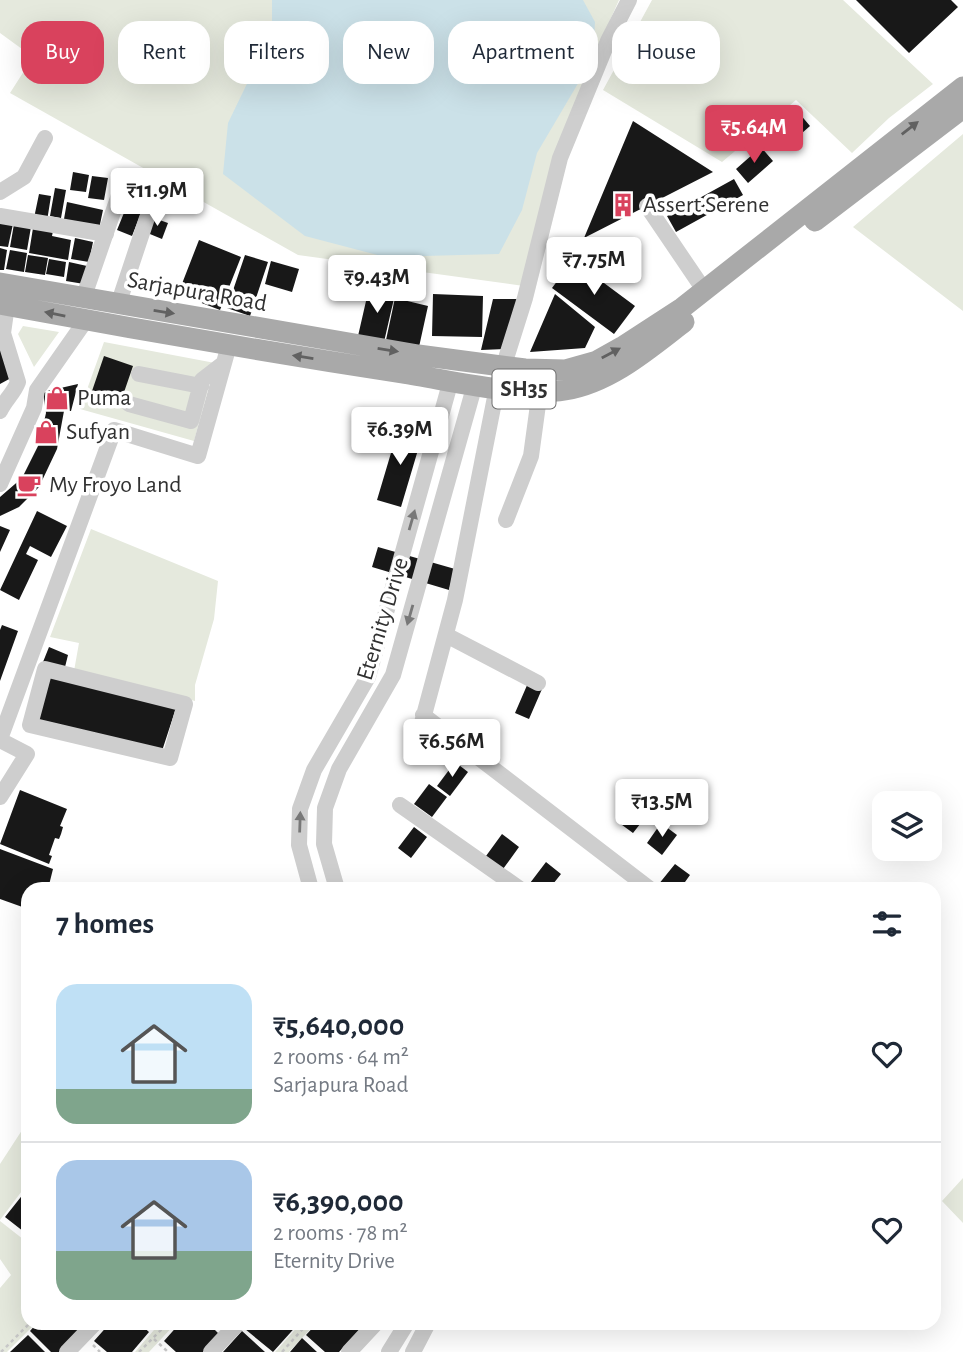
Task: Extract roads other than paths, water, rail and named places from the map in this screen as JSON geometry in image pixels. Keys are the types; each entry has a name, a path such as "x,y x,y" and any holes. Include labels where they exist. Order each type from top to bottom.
{"main road":[{"name":"Sarjapura Road","path":"3,304 85,309 118,305 503,366 565,370 597,361 622,347 704,290 963,87"},
{"name":"Sarjapura Road","path":"0,283 227,354 497,387 565,390 598,379 636,358 963,108"}],"street":[{"path":"629,0 608,41 560,159 525,298 497,387 446,635 422,723 640,882"},
{"path":"0,192 24,177 45,138"},
{"path":"0,484 34,408 37,390 85,309 120,192"},
{"path":"647,206 704,290"},
{"path":"0,216 106,234"},
{"path":"118,305 147,218"},
{"path":"0,411 18,382 3,333 3,304"},
{"path":"129,404 191,421 202,380 227,354"},
{"path":"0,797 27,754 0,740 114,430 198,456 227,354"},
{"path":"139,374 201,386"},
{"name":"Eternity Drive","path":"309,882 299,845 300,809 314,770 368,677 451,380"},
{"name":"Eternity Drive","path":"335,882 324,844 325,808 339,769 393,676 475,384"},
{"path":"506,520 531,456 540,390"},
{"path":"446,635 538,683"},
{"path":"46,669 185,704 170,758 30,725 36,698 46,669"},
{"path":"17,693 36,698"},
{"path":"400,805 510,882"},
{"path":"67,1352 88,1330"},
{"path":"211,1352 231,1330"},
{"path":"349,1352 369,1330"},
{"path":"389,1352 403,1330"},
{"path":"413,1352 424,1330"}],"water":[{"path":"272,0 583,0 594,21 448,21 448,84 578,84 537,153 522,210 499,254 385,257 305,236 223,174 228,123 247,84 329,84 329,21 272,21"}],"place":[{"name":"Assert Serene","path":"623,205"},
{"name":"Puma","path":"57,398"},
{"name":"Sufyan","path":"46,432"},
{"name":"My Froyo Land","path":"29,485"}]}
